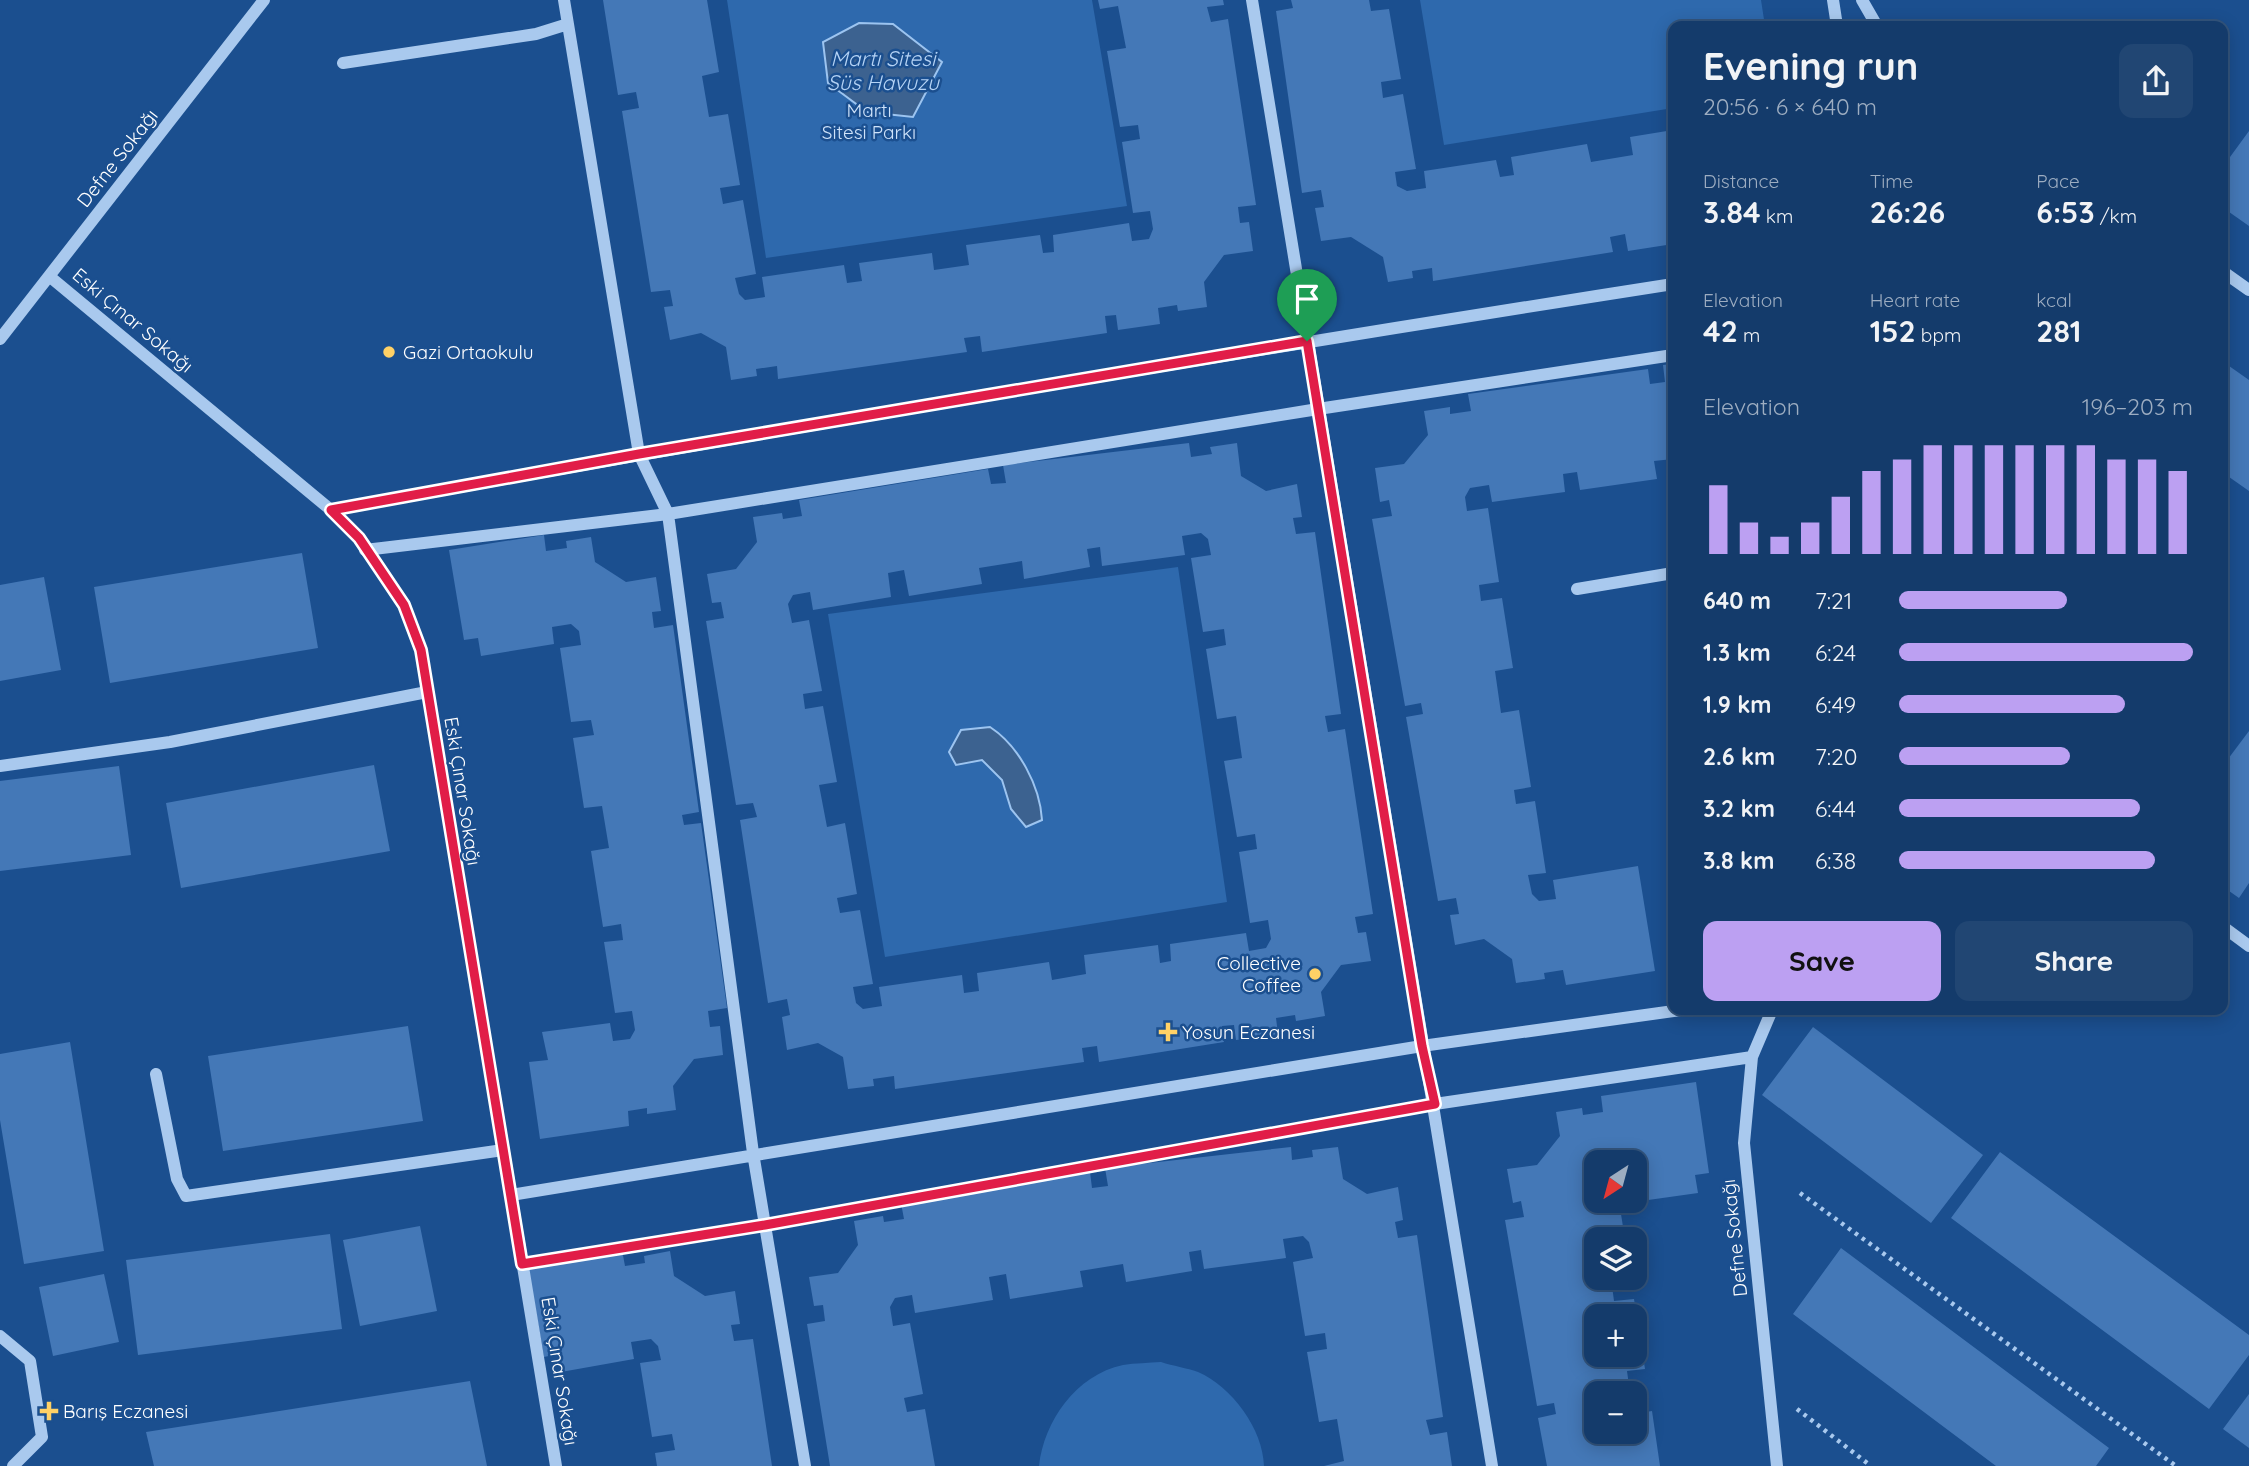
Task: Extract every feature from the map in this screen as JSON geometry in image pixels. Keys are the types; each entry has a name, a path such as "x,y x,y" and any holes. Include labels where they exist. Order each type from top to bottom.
{"street":[{"name":"Defne Sokağı","path":"0,339 264,0"},
{"path":"564,0 639,454 668,514 753,1153 805,1466"},
{"path":"1252,0 1493,1466"},
{"path":"1833,0 1836,21"},
{"path":"1862,0 1874,21"},
{"path":"342,63 536,34 568,24"},
{"path":"2228,275 2249,290"},
{"name":"Eski Çınar Sokağı","path":"50,276 331,510 359,538 404,605 421,650 556,1466"},
{"path":"331,510 639,454 1307,341 1668,285"},
{"path":"365,550 668,514 1318,409 1668,356"},
{"path":"1577,589 1668,574"},
{"path":"0,766 170,743 427,692"},
{"path":"2228,930 2249,946"},
{"path":"511,1195 753,1153 1422,1046 1668,1012"},
{"name":"Defne Sokağı","path":"1770,1015 1752,1057 1744,1143 1777,1466"},
{"path":"522,1264 765,1225 1435,1104 1752,1057"},
{"path":"156,1073 177,1180 186,1196 503,1150"},
{"path":"0,1336 30,1361 42,1437 13,1466"}],"path":[{"path":"1800,1193 2176,1466"},
{"path":"1769,1387 1869,1465"}],"green space":[{"name":"Martı Sitesi Parkı","path":"727,0 1092,0 1127,206 766,258"},
{"path":"1420,0 1761,0 1764,21 1668,21 1668,109 1444,145"},
{"path":"1178,567 1227,902 885,957 828,614"},
{"path":"1161,1362 1198,1372 1223,1388 1234,1399 1252,1424 1264,1466 1039,1466 1042,1449 1055,1417 1077,1389 1106,1370 1123,1365"}],"water":[{"name":"Martı Sitesi Süs Havuzu","path":"859,23 893,24 942,62 913,117 867,112 828,83 823,42"},
{"path":"990,727 1010,745 1026,768 1037,794 1042,820 1026,827 1011,809 1002,780 982,760 956,765 949,752 961,730"}],"building":[{"path":"603,0 707,0 719,72 702,76 709,117 728,114 740,185 720,188 723,204 743,200 756,274 735,278 739,294 745,300 765,297 762,277 844,265 847,283 862,281 859,263 932,253 934,270 969,265 966,245 1040,235 1043,253 1054,252 1053,235 1129,223 1132,241 1149,239 1153,229 1150,211 1133,213 1122,142 1140,139 1138,125 1120,127 1107,51 1126,48 1118,6 1100,9 1098,0 1223,0 1224,5 1207,7 1211,22 1228,19 1256,205 1238,207 1240,223 1249,222 1253,251 1224,255 1204,282 1207,307 1178,311 1177,305 1158,308 1160,324 1118,330 1116,315 1105,316 1107,333 982,352 980,336 964,338 967,352 778,379 777,366 756,369 757,376 731,380 726,347 701,333 670,340 664,307 673,306 670,290 651,292 622,111 639,108 636,92 618,95"},
{"path":"1291,0 1369,0 1371,11 1389,9 1401,79 1381,82 1383,98 1403,94 1416,169 1395,172 1397,186 1407,191 1426,188 1424,171 1496,160 1500,177 1514,175 1511,157 1587,144 1591,162 1633,155 1630,137 1668,131 1668,245 1628,251 1625,234 1610,237 1613,252 1433,281 1432,268 1412,271 1413,278 1388,282 1383,257 1351,237 1321,241 1315,208 1324,207 1321,190 1302,193 1276,11 1293,8"},
{"path":"2249,131 2249,226 2228,211 2228,160"},
{"path":"1668,364 1668,460 1654,461 1657,479 1580,490 1577,472 1563,474 1565,492 1492,502 1489,485 1470,488 1465,497 1467,511 1488,508 1499,582 1479,585 1481,601 1502,598 1513,668 1495,671 1501,713 1519,710 1531,787 1514,790 1516,804 1535,801 1546,873 1528,875 1532,894 1539,901 1556,899 1553,880 1638,866 1655,971 1566,985 1563,970 1544,973 1545,979 1516,983 1512,959 1484,939 1455,945 1450,915 1459,914 1456,898 1438,901 1406,717 1423,714 1421,703 1405,706 1372,519 1392,516 1389,500 1380,502 1375,468 1404,464 1428,435 1424,411 1450,407 1450,414 1471,411 1468,394 1648,369 1650,384 1665,382 1663,365"},
{"path":"2228,365 2249,380 2249,491 2228,476"},
{"path":"1189,443 1191,457 1212,454 1210,447 1237,443 1241,476 1266,491 1297,484 1302,517 1293,518 1296,534 1315,532 1341,714 1325,716 1328,732 1345,729 1373,914 1355,917 1358,933 1366,932 1371,961 1341,965 1321,992 1325,1016 1296,1021 1295,1015 1276,1018 1278,1034 1236,1040 1234,1025 1222,1026 1224,1042 1099,1062 1097,1046 1082,1048 1084,1062 895,1089 894,1076 873,1079 874,1086 848,1089 843,1057 818,1043 787,1050 782,1017 790,1015 787,999 768,1003 740,820 757,817 753,803 736,805 706,621 724,618 721,602 712,603 707,574 736,569 757,542 753,517 782,513 783,519 802,516 799,500 988,469 991,484 1006,483 1003,465","holes":["1201,533 1208,539 1211,555 1191,558 1203,632 1224,629 1226,645 1206,649 1217,719 1236,716 1242,758 1224,761 1237,837 1255,834 1257,849 1239,852 1250,923 1268,920 1271,939 1266,948 1249,951 1246,933 1170,944 1171,961 1160,963 1158,945 1084,955 1086,974 1052,980 1049,962 977,973 979,991 964,993 962,975 879,987 882,1006 863,1009 856,1003 853,987 873,984 860,910 840,913 837,898 857,894 845,823 827,827 819,785 837,782 823,706 805,709 803,694 822,691 809,620 792,623 788,604 793,595 810,592 813,610 891,597 888,573 904,570 909,596 982,584 979,568 1022,561 1024,579 1090,567 1087,549 1100,547 1102,566 1185,555 1182,536"]},
{"path":"544,535 546,551 567,548 566,541 591,537 595,562 626,582 656,577 661,611 652,612 654,628 673,625 699,812 682,815 684,825 701,823 727,1008 708,1011 710,1027 720,1026 723,1055 694,1059 673,1086 676,1110 647,1114 647,1108 628,1111 629,1126 540,1139 529,1062 548,1060 542,1032 610,1023 613,1041 630,1039 635,1030 632,1011 615,1013 604,942 623,940 621,924 603,927 591,851 609,848 602,806 584,808 573,738 594,735 591,720 571,722 560,648 581,645 579,631 571,624 552,627 554,644 481,656 478,638 464,640 449,550"},
{"path":"302,553 318,648 110,683 94,587"},
{"path":"44,577 61,670 0,681 0,585"},
{"path":"2249,731 2249,883 2239,898 2228,890 2228,759"},
{"path":"374,765 390,851 181,888 166,803"},
{"path":"119,766 131,855 0,871 0,781"},
{"path":"408,1026 423,1121 223,1151 208,1056"},
{"path":"1813,1027 1983,1155 1931,1223 1762,1095"},
{"path":"70,1042 104,1251 24,1264 0,1120 0,1054"},
{"path":"1696,1082 1709,1173 1695,1175 1698,1193 1647,1200 1647,1150 1584,1150 1584,1213 1621,1213 1623,1227 1584,1227 1584,1290 1613,1290 1614,1301 1634,1299 1635,1304 1584,1304 1584,1367 1645,1369 1627,1371 1628,1381 1584,1381 1584,1444 1647,1444 1647,1412 1652,1411 1660,1466 1547,1466 1538,1418 1556,1414 1554,1403 1537,1406 1505,1220 1524,1217 1521,1201 1513,1203 1507,1169 1537,1165 1560,1136 1556,1112 1582,1108 1583,1115 1603,1112 1601,1096"},
{"path":"1291,1147 1292,1160 1313,1157 1312,1150 1338,1147 1343,1179 1367,1194 1398,1187 1403,1220 1395,1222 1398,1238 1417,1235 1443,1417 1426,1420 1430,1435 1447,1432 1452,1466 1324,1466 1344,1461 1337,1419 1319,1422 1307,1352 1327,1349 1325,1333 1305,1336 1293,1262 1313,1258 1309,1242 1303,1236 1283,1239 1286,1258 1204,1269 1201,1250 1189,1252 1192,1271 1126,1282 1123,1264 1080,1271 1083,1287 1010,1299 1006,1274 989,1277 993,1300 915,1313 912,1295 895,1298 890,1307 893,1326 910,1323 923,1394 904,1398 907,1412 925,1409 935,1466 830,1466 807,1324 825,1321 823,1305 814,1306 809,1277 838,1273 858,1245 854,1221 883,1216 884,1222 904,1219 901,1203 1090,1172 1092,1188 1108,1186 1105,1168"},
{"path":"2000,1152 2249,1335 2249,1355 2209,1409 1951,1218"},
{"path":"420,1226 437,1311 360,1326 343,1240"},
{"path":"330,1234 342,1329 138,1355 126,1260"},
{"path":"1841,1248 2109,1448 2096,1466 1996,1466 1793,1314"},
{"path":"622,1250 625,1266 645,1263 644,1256 670,1251 674,1276 705,1296 735,1291 740,1324 731,1325 734,1341 753,1339 772,1466 657,1466 655,1453 675,1450 672,1434 652,1437 640,1363 661,1360 658,1346 651,1339 631,1342 634,1359 561,1372 558,1354 544,1357 528,1267"},
{"path":"104,1274 119,1342 53,1356 39,1287"},
{"path":"470,1381 487,1466 154,1466 146,1432"},
{"path":"2249,1394 2249,1448 2223,1429"}],"place":[{"name":"Gazi Ortaokulu","path":"389,352"},
{"name":"Collective Coffee","path":"1315,974"},
{"name":"Yosun Eczanesi","path":"1168,1032"},
{"name":"Barış Eczanesi","path":"49,1411"}],"route":[{"path":"1307,341 1422,1046 1435,1104 765,1225 522,1264 421,650 404,605 359,538 331,510 639,454 1307,341"}]}
